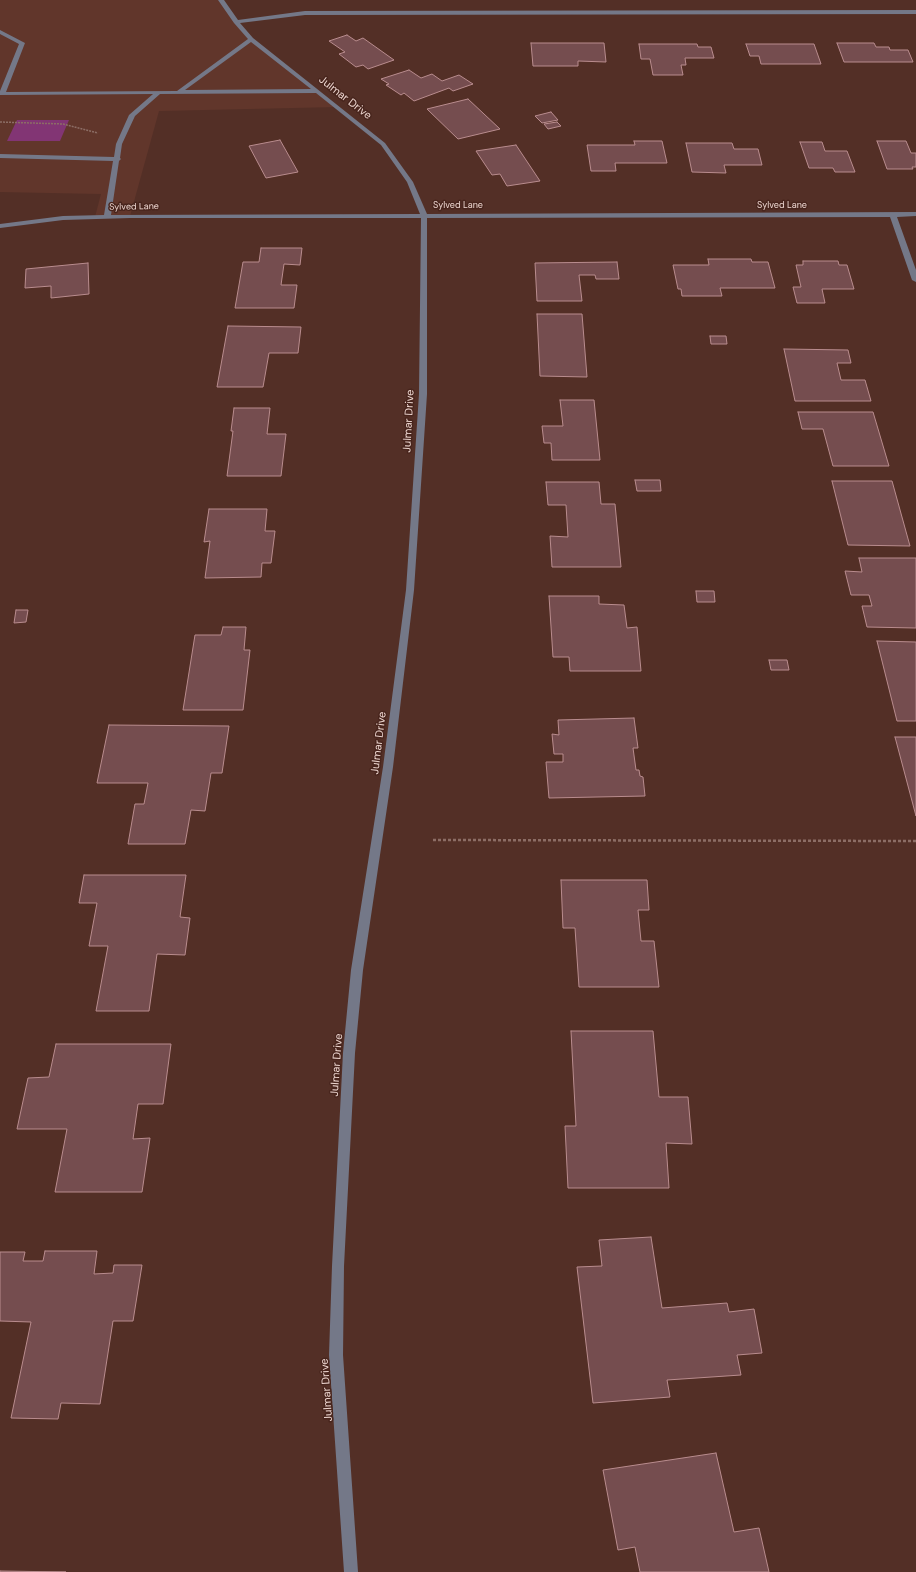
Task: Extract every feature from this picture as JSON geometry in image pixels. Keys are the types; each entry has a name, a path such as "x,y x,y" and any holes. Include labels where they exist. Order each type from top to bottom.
{"street":[{"name":"Julmar Drive","path":"221,0 236,22 251,39 383,144 410,182 424,215 423,394 410,590 388,767 358,970 347,1076 338,1266 336,1355 352,1572"},
{"path":"236,22 305,13 916,12"},
{"path":"0,32 22,43 2,94 180,91 316,91"},
{"path":"180,91 251,39"},
{"path":"107,216 118,159 119,144 132,115 159,92"},
{"path":"0,156 118,159"},
{"name":"Sylved Lane","path":"0,226 63,218 107,216 916,214"},
{"path":"892,215 916,280"}],"path":[{"path":"0,122 63,124 101,134"},
{"path":"433,840 916,841"}],"shaded area":[{"path":"0,0 221,0 251,39 337,107 159,111 130,216 95,217 101,194 0,192"},
{"path":"17,120 69,120 60,141 7,141"}],"building":[{"path":"347,35 356,41 363,38 394,60 368,69 363,65 356,67 339,54 345,52 329,41"},
{"path":"531,43 604,43 606,62 578,61 578,66 533,66"},
{"path":"837,43 874,43 876,47 889,47 890,50 908,50 913,62 844,62"},
{"path":"639,44 697,44 698,47 711,47 714,58 685,58 686,65 681,65 683,75 653,75 650,59 641,59"},
{"path":"746,44 814,44 821,64 761,64 759,56 750,56"},
{"path":"409,70 421,78 432,74 442,81 459,75 473,84 453,91 449,88 414,101 404,93 401,95 386,85 389,84 381,79"},
{"path":"468,99 500,129 458,139 427,109"},
{"path":"551,112 558,120 542,123 535,116"},
{"path":"557,122 561,126 548,129 544,124"},
{"path":"280,140 298,172 266,178 249,146"},
{"path":"634,141 662,141 667,163 615,163 616,171 591,171 587,145 635,145"},
{"path":"877,141 906,141 911,153 916,153 916,167 912,167 913,169 887,169"},
{"path":"800,142 822,142 825,151 847,151 855,172 835,172 833,168 809,168"},
{"path":"686,143 732,143 734,149 758,149 762,165 724,165 726,173 692,172"},
{"path":"516,145 540,181 507,186 500,174 492,175 476,151"},
{"path":"261,248 302,248 300,265 284,264 281,285 297,285 294,308 235,308 243,262 259,262"},
{"path":"708,259 751,259 752,262 768,262 775,288 720,288 722,296 682,296 681,289 678,289 673,265 709,265"},
{"path":"803,261 838,261 839,265 847,265 854,289 822,289 825,303 797,303 793,287 801,287 796,265 803,265"},
{"path":"617,262 619,279 596,279 595,275 579,275 582,301 537,301 535,263"},
{"path":"88,263 89,294 51,298 51,286 25,288 26,269"},
{"path":"537,314 582,314 587,377 540,376"},
{"path":"228,326 301,327 298,353 269,353 263,387 217,387"},
{"path":"710,336 726,336 727,344 711,344"},
{"path":"784,349 848,350 851,363 837,363 841,380 865,380 871,401 795,401"},
{"path":"560,400 594,400 600,460 552,460 551,443 544,443 542,426 563,426"},
{"path":"234,408 270,408 267,434 286,434 281,476 227,476 233,431 231,431"},
{"path":"798,412 873,412 889,466 833,466 823,429 802,429"},
{"path":"635,480 660,480 661,491 637,491"},
{"path":"832,481 892,481 910,546 848,545"},
{"path":"546,482 599,482 601,504 615,504 621,567 552,567 550,536 568,537 566,505 548,505"},
{"path":"209,509 267,509 265,531 275,531 271,563 262,563 261,577 205,578 210,541 204,542"},
{"path":"859,558 916,558 916,628 867,627 862,606 872,606 869,595 851,595 845,571 862,572"},
{"path":"696,591 714,591 715,602 697,602"},
{"path":"549,596 599,596 599,604 624,605 627,628 637,627 641,671 570,671 569,657 553,657"},
{"path":"16,610 28,610 26,622 14,623"},
{"path":"223,627 246,627 244,650 250,650 243,710 183,710 195,635 221,635"},
{"path":"877,641 916,642 916,721 897,721"},
{"path":"769,660 787,660 789,670 771,670"},
{"path":"634,718 638,748 633,748 636,770 639,770 640,776 643,777 645,796 549,798 546,762 563,762 563,754 554,754 552,734 559,735 558,720"},
{"path":"109,725 229,726 222,773 211,773 205,811 191,810 185,844 128,844 135,804 144,804 148,783 97,783"},
{"path":"895,737 916,737 916,816"},
{"path":"84,875 186,875 180,917 190,918 185,955 157,954 149,1011 96,1011 108,946 89,946 97,903 79,903"},
{"path":"561,880 647,880 649,910 638,910 641,941 654,941 659,987 579,987 575,928 563,928"},
{"path":"571,1031 653,1031 659,1097 688,1097 692,1144 666,1143 669,1188 568,1188 565,1126 576,1126"},
{"path":"56,1044 171,1044 163,1104 138,1104 133,1139 150,1138 142,1192 55,1192 67,1129 17,1129 28,1078 49,1077"},
{"path":"651,1237 662,1308 727,1303 729,1312 754,1309 762,1353 737,1355 741,1375 667,1380 670,1397 593,1403 577,1267 602,1266 599,1240"},
{"path":"45,1251 97,1251 94,1274 113,1273 114,1265 142,1265 133,1321 113,1321 100,1404 61,1403 58,1419 11,1418 31,1322 0,1321 0,1252 25,1252 23,1261 43,1261"},
{"path":"716,1453 734,1532 759,1528 769,1572 640,1572 635,1547 618,1550 603,1470"},
{"path":"0,1571 66,1572 0,1572"}]}
